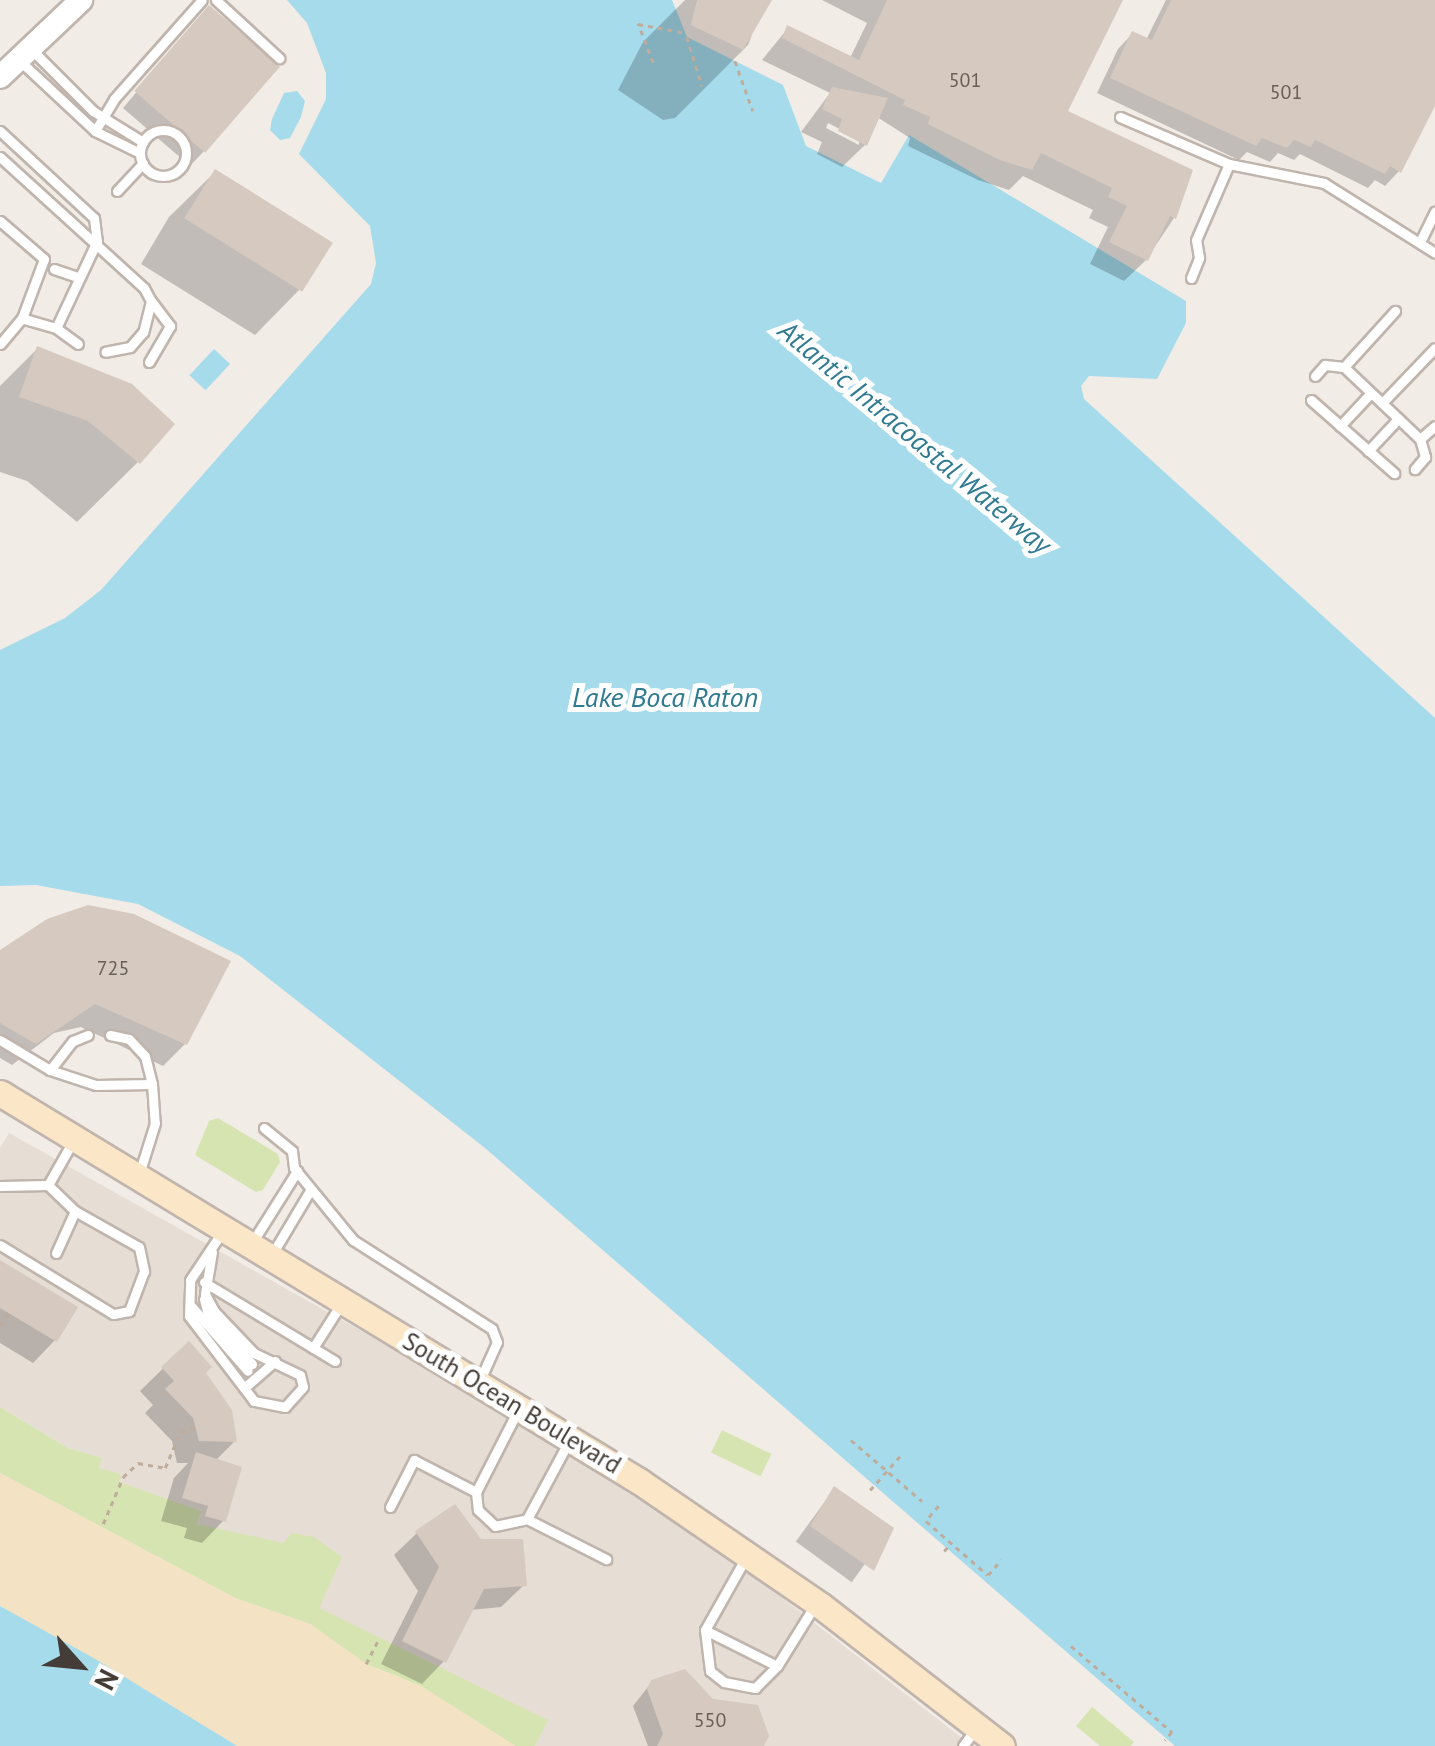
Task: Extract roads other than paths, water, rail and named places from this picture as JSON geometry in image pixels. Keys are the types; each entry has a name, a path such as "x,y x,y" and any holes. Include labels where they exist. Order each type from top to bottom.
{"main road":[{"name":"South Ocean Boulevard","path":"3,1102 74,1138 138,1177 218,1240 261,1251 570,1438 816,1603 970,1736 1002,1746"}],"street":[{"path":"0,77 81,0"}],"lane":[{"path":"94,131 202,0"},
{"path":"216,0 280,58"},
{"path":"24,54 142,153 154,174 168,175 186,153 168,131 142,153 117,191"},
{"path":"24,54 94,131 142,153"},
{"path":"1120,117 1229,164 1324,184 1435,253"},
{"path":"0,131 94,218 97,240 56,328"},
{"path":"14,144 0,157 97,240 170,326 149,362"},
{"path":"1191,278 1199,258 1196,240 1229,164"},
{"path":"1420,242 1435,211"},
{"path":"0,221 44,259 22,318 0,344"},
{"path":"54,268 77,277"},
{"path":"104,352 130,348 143,332 150,300"},
{"path":"1344,368 1395,311"},
{"path":"22,318 56,328 78,344"},
{"path":"1382,404 1435,348"},
{"path":"1315,376 1325,365 1344,368 1371,393 1420,440 1426,457 1415,470"},
{"path":"1340,426 1371,393"},
{"path":"1312,400 1394,472"},
{"path":"1368,450 1398,420"},
{"path":"1420,440 1435,426"},
{"path":"110,1034 129,1039 145,1056 152,1084 156,1123 138,1177"},
{"path":"50,1070 73,1041 88,1035"},
{"path":"0,1040 50,1070 96,1085 152,1084"},
{"path":"264,1128 292,1151 296,1171 353,1240 492,1329 498,1342 478,1382"},
{"path":"48,1185 74,1138"},
{"path":"261,1251 296,1171"},
{"path":"0,1186 48,1185 74,1210 139,1247 144,1271 129,1311 113,1314 0,1245"},
{"path":"261,1251 311,1190"},
{"path":"56,1252 74,1210"},
{"path":"191,1306 252,1362 276,1360 300,1375 296,1399 270,1409 244,1388 196,1330 191,1306 192,1276 218,1240"},
{"path":"206,1289 216,1263 218,1240"},
{"path":"192,1276 206,1289 335,1360"},
{"path":"206,1289 252,1362"},
{"path":"313,1348 343,1300"},
{"path":"244,1388 276,1360"},
{"path":"519,1407 476,1492 478,1510 495,1526 528,1519 606,1559"},
{"path":"528,1519 570,1438"},
{"path":"390,1506 414,1460 476,1492"},
{"path":"747,1554 705,1630 710,1671 724,1682 755,1688 778,1666 816,1603"},
{"path":"705,1630 778,1666"}],"water":[{"name":"Lake Boca Raton","path":"287,0 672,0 687,37 783,85 806,146 881,183 909,135 1186,301 1186,323 1157,379 1089,376 1081,386 1084,399 1435,718 1435,1746 1175,1746 485,1148 240,956 138,904 36,885 0,886 0,650 65,618 101,590 371,284 376,263 370,226 299,154 326,99 326,73 307,23"},
{"path":"297,91 305,101 301,117 290,138 280,140 270,130 272,119 284,93"},
{"path":"214,349 230,364 206,390 189,375"},
{"path":"0,1606 97,1660 237,1746 0,1746"}],"water label":[{"name":"Atlantic Intracoastal Waterway","path":"915,437"}]}
